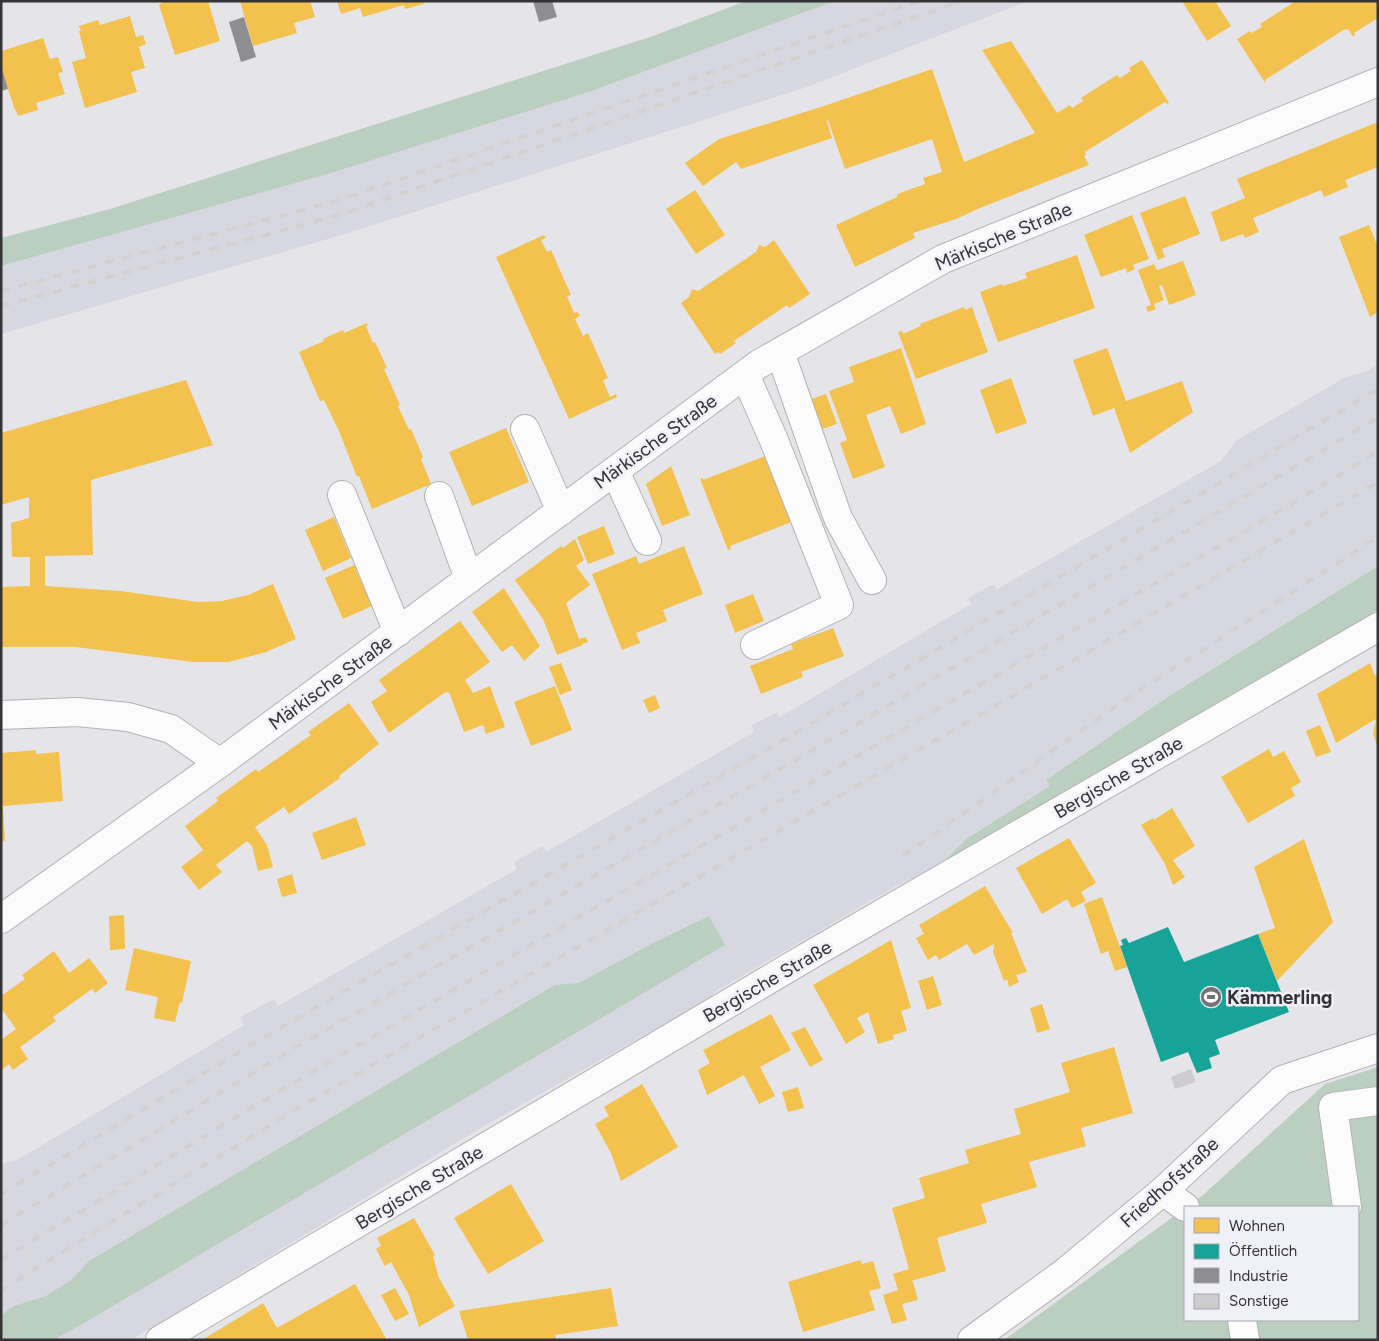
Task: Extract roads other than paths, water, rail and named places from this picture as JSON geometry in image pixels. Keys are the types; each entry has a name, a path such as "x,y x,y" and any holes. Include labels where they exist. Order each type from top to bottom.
{"street":[{"name":"Märkische Straße","path":"1,919 220,763 615,470 745,375 780,352 943,259 1378,82"},
{"path":"780,352 838,518 872,580"},
{"path":"745,375 780,456 839,605 755,645"},
{"path":"525,429 561,511"},
{"path":"615,470 647,542"},
{"path":"342,495 398,632"},
{"path":"439,496 469,579"},
{"name":"Bergische Straße","path":"160,1340 804,959 1378,627"},
{"path":"1,715 77,712 128,717 171,729 220,763"},
{"name":"Friedhofstraße","path":"972,1340 1064,1273 1163,1190 1282,1080 1378,1048"},
{"path":"1347,1206 1334,1108 1378,1102"},
{"path":"1163,1190 1184,1206"},
{"path":"1242,1321 1245,1340"}],"railway":[{"path":"1,291 336,201 919,1"},
{"path":"1,306 339,215 962,1"},
{"path":"1,1194 268,1035 775,745 1378,389"},
{"path":"1,1225 281,1056 787,765 1378,418"},
{"path":"1,1260 281,1090 1288,506 1378,451"},
{"path":"1,1291 300,1107 1023,690 1378,482"},
{"path":"903,856 1126,699 1378,537"}],"place":[{"name":"Kämmerling","path":"1211,997"}]}
